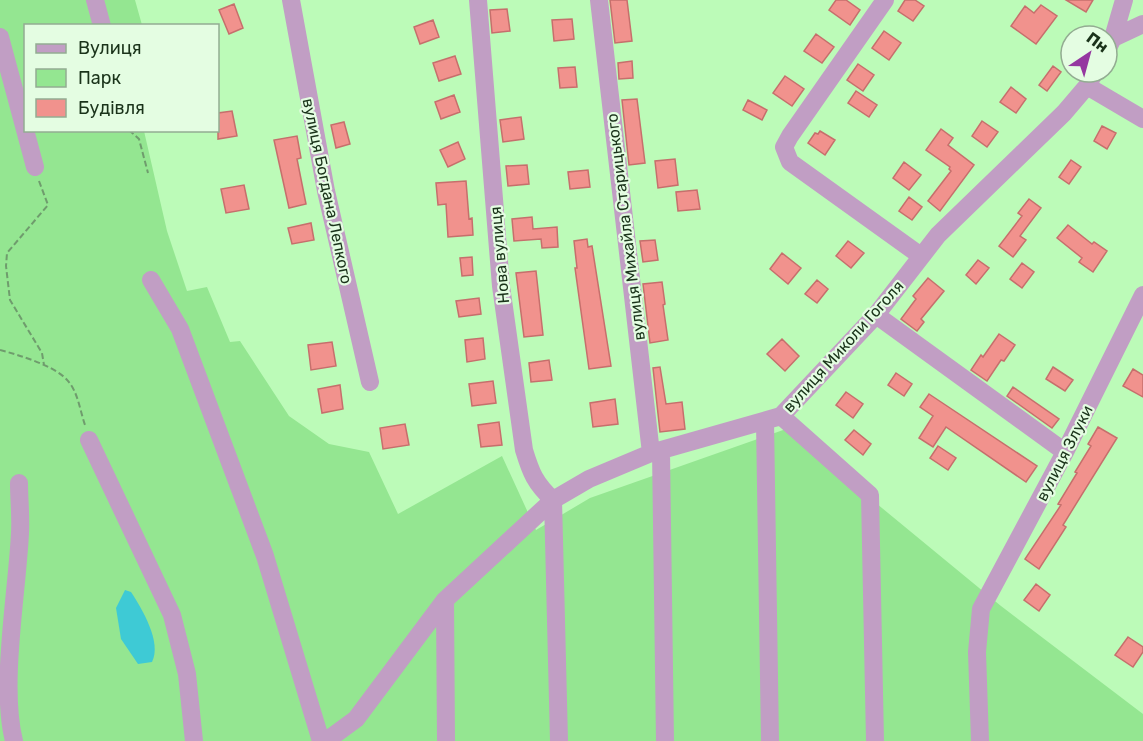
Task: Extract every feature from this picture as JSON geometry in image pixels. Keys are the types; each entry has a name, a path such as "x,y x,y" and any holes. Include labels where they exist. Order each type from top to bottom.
{"street":[{"path":"95,0 101,24"},
{"name":"вулиця Богдана Лепкого","path":"291,0 326,191 370,382"},
{"name":"Нова вулиця","path":"478,0 501,286 524,450 531,474 553,500"},
{"name":"вулиця Михайла Старицького","path":"599,0 656,452 665,741"},
{"path":"885,0 784,147 790,162 921,256"},
{"path":"1116,24 1124,0"},
{"path":"1119,39 1143,24"},
{"path":"0,37 24,126"},
{"name":"вулиця Миколи Гоголя","path":"335,738 356,719 445,600 553,500 589,479 656,452 773,419 876,315 938,236 1031,146 1087,84"},
{"path":"1098,84 1143,119"},
{"path":"26,132 35,167"},
{"path":"151,280 180,329 265,556 321,741"},
{"name":"вулиця Злуки","path":"980,741 977,652 981,609 1065,452 1143,295"},
{"path":"876,315 1065,452"},
{"path":"770,741 773,419"},
{"path":"773,419 870,495 875,741"},
{"path":"89,440 172,615 187,674 194,741"},
{"path":"14,741 7,728 1,681 20,533 19,483"},
{"path":"553,500 559,741"},
{"path":"445,600 446,741"}],"path":[{"path":"131,132 139,139 148,172"},
{"path":"35,167 48,205 7,253 6,266 10,300 42,353 44,365"},
{"path":"0,350 44,365 68,380 74,390 89,440"}],"green space":[{"path":"0,0 135,0 142,24 24,24 24,132 144,132 167,231 187,291 207,287 230,342 240,341 289,416 329,444 369,452 398,514 502,456 536,530 590,498 786,429 1001,606 1143,714 1143,741 0,741"}],"water":[{"path":"125,590 131,592 153,636 152,662 138,664 121,639 116,608"}],"building":[{"path":"610,0 627,0 632,41 615,43"},
{"path":"836,0 846,0 860,10 850,25 829,10"},
{"path":"905,0 915,0 924,6 913,21 898,11"},
{"path":"1066,0 1093,0 1086,12"},
{"path":"234,4 243,28 229,34 219,10"},
{"path":"1041,5 1057,16 1036,44 1011,26 1025,6 1034,13"},
{"path":"507,9 510,31 492,33 490,10"},
{"path":"572,19 574,39 554,41 552,20"},
{"path":"433,20 439,37 420,44 414,27"},
{"path":"884,31 901,43 889,60 872,48"},
{"path":"816,34 834,47 822,63 804,51"},
{"path":"455,56 461,74 439,81 433,63"},
{"path":"632,61 633,78 619,79 618,63"},
{"path":"858,64 874,75 863,91 847,80"},
{"path":"1053,66 1059,70 1059,75 1047,91 1039,85"},
{"path":"575,67 577,87 560,88 558,68"},
{"path":"785,76 804,89 792,106 773,93"},
{"path":"1011,87 1026,99 1016,113 1000,102"},
{"path":"856,91 877,105 869,117 848,103"},
{"path":"454,95 460,112 441,119 435,102"},
{"path":"637,99 645,163 629,165 622,100"},
{"path":"748,100 767,110 762,120 743,110"},
{"path":"232,111 237,136 218,139 219,113"},
{"path":"521,117 524,139 503,142 500,120"},
{"path":"982,121 998,132 987,147 972,136"},
{"path":"344,122 350,144 336,148 331,125"},
{"path":"1102,126 1116,133 1107,149 1094,141"},
{"path":"941,129 953,138 948,145 974,165 940,211 928,201 951,171 950,167 926,150"},
{"path":"820,131 835,140 825,155 808,143 815,133 818,134"},
{"path":"297,136 301,158 297,159 306,204 289,208 274,140"},
{"path":"458,142 465,159 448,167 440,150"},
{"path":"675,159 678,185 658,188 655,161"},
{"path":"1071,160 1081,167 1069,184 1059,177"},
{"path":"904,162 921,175 909,190 893,178"},
{"path":"527,165 529,184 508,186 506,166"},
{"path":"588,170 590,187 570,189 568,172"},
{"path":"466,181 469,219 472,218 473,235 448,237 446,204 438,205 436,183"},
{"path":"244,185 249,209 226,213 221,189"},
{"path":"697,190 700,209 678,211 676,192"},
{"path":"909,197 922,207 912,220 899,211"},
{"path":"1029,199 1041,208 1020,236 1026,240 1013,257 999,246 1022,216 1018,213"},
{"path":"532,217 533,229 557,227 558,247 542,248 541,239 514,241 512,219"},
{"path":"311,223 314,240 292,244 288,228"},
{"path":"1068,225 1092,244 1094,242 1107,251 1093,272 1079,262 1082,258 1057,238"},
{"path":"587,239 588,247 592,246 611,366 589,369 575,268 577,268 574,241"},
{"path":"655,240 658,260 643,262 640,241"},
{"path":"848,241 864,253 851,268 836,256"},
{"path":"782,253 801,268 788,284 770,269"},
{"path":"472,257 473,275 462,276 460,258"},
{"path":"978,260 989,268 976,284 966,275"},
{"path":"1022,263 1034,272 1022,288 1010,279"},
{"path":"536,271 543,335 524,337 516,273"},
{"path":"928,278 944,291 921,319 924,322 917,331 901,319 916,299 913,296"},
{"path":"817,280 828,289 817,303 805,294"},
{"path":"662,282 668,340 650,343 643,284"},
{"path":"479,298 481,314 459,317 456,301"},
{"path":"999,334 1015,345 1004,361 1001,360 987,381 971,370"},
{"path":"483,338 485,359 467,362 465,340"},
{"path":"782,339 799,356 785,371 767,354"},
{"path":"332,342 336,366 311,370 308,345"},
{"path":"549,360 552,380 531,382 529,363"},
{"path":"660,367 666,404 682,402 685,429 660,432 653,368"},
{"path":"1053,367 1073,380 1065,391 1046,379"},
{"path":"1133,369 1143,375 1143,397 1123,386"},
{"path":"896,373 912,384 904,396 888,385"},
{"path":"493,381 496,403 472,406 469,384"},
{"path":"340,385 343,409 322,413 318,389"},
{"path":"1013,387 1059,419 1052,428 1007,396"},
{"path":"846,392 863,404 853,418 836,405"},
{"path":"929,394 1037,466 1026,482 946,427 933,447 919,438 933,416 920,407"},
{"path":"615,399 618,424 593,427 590,403"},
{"path":"499,422 502,445 481,447 478,425"},
{"path":"405,424 409,445 383,449 380,428"},
{"path":"1098,427 1117,438 1063,525 1066,527 1039,569 1025,559 1061,505 1058,504 1077,473 1075,472 1091,446 1088,444"},
{"path":"854,430 871,444 863,455 845,440"},
{"path":"938,446 956,458 948,470 930,458"},
{"path":"1036,584 1050,595 1039,611 1024,600"},
{"path":"1128,637 1143,647 1143,652 1133,667 1115,655"}]}
